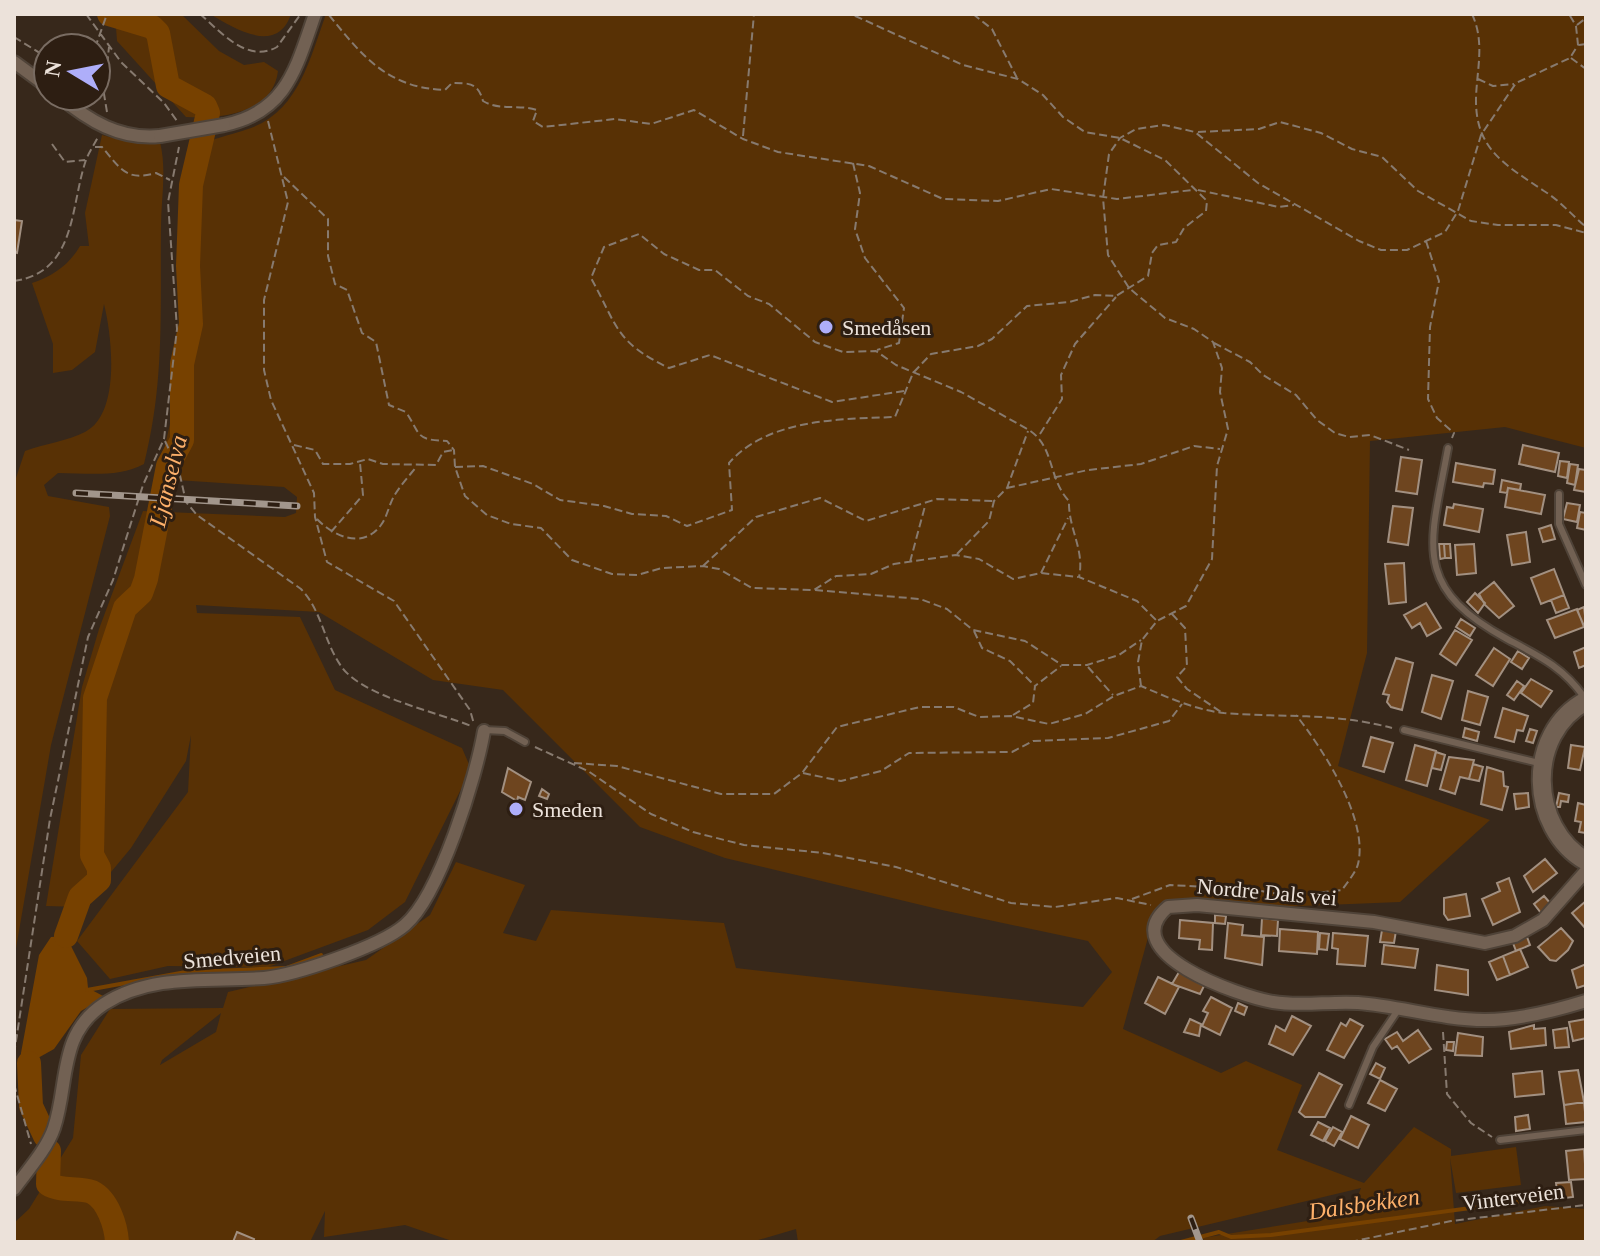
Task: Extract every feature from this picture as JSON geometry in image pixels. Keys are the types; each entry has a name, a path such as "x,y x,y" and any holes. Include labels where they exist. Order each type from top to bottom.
{"street":[{"path":"82,112 103,126 129,136 160,136 224,125 263,113 288,80 315,14"},
{"path":"14,62 32,75"},
{"path":"1586,701 1558,726 1550,738 1543,764 1545,811 1567,847 1586,861"},
{"name":"Smedveien","path":"14,1189 54,1129 64,1065 71,1044 81,1025 104,1004 130,992 167,983 212,977 267,977 301,970 404,926 427,898 441,865 477,766 484,731"},
{"name":"Nordre Dals vei","path":"1586,871 1543,920 1515,936 1485,943 1363,920 1197,905 1168,907 1154,921 1154,941 1159,950 1222,985 1272,1002 1359,1003 1495,1019 1586,1001"}],"lane":[{"path":"1448,448 1432,541 1438,580 1457,604 1481,624 1562,670 1586,701"},
{"path":"1559,494 1559,524 1586,585"},
{"path":"1404,730 1543,764"},
{"path":"484,731 505,731 525,742"},
{"path":"1349,1105 1373,1047 1398,1010"},
{"path":"1500,1140 1586,1130"}],"path":[{"path":"86,14 98,32"},
{"path":"200,14 241,47 266,52 287,37 300,14"},
{"path":"329,14 367,62 416,89 445,90 452,83 472,83 480,90 483,101 495,108 523,106 537,110 533,121 543,127 615,119 651,124 694,110 743,139 778,152 869,166 943,199 998,201 1051,189 1103,198 1195,189 1279,207 1295,205"},
{"path":"743,139 754,14"},
{"path":"851,14 963,65 1018,79 1043,95 1063,117 1085,132 1120,138 1165,160 1207,201 1206,211 1184,228 1176,242 1158,245 1152,253 1148,276 1116,296 1075,344 1061,375 1062,399 1040,436"},
{"path":"973,14 992,29 1018,79"},
{"path":"1472,14 1482,35 1476,111 1481,135 1495,155 1521,178 1546,191 1586,227"},
{"path":"1477,79 1493,86 1516,83 1570,58 1578,45 1576,26 1569,14"},
{"path":"1576,26 1586,18"},
{"path":"14,37 32,48"},
{"path":"1578,45 1586,44"},
{"path":"112,49 164,103 177,123"},
{"path":"1570,58 1586,69"},
{"path":"1195,132 1258,183 1295,205 1381,250 1407,250 1445,232 1458,211 1481,135 1516,83"},
{"path":"14,281 39,274 57,257 74,219 86,159 106,112"},
{"path":"164,439 176,464 186,502 197,515 311,599 335,655 350,675 380,692 474,727 470,710 394,601 327,562 315,517 314,493 271,400 262,355 264,300 287,212 284,177 272,127 263,113"},
{"path":"1409,450 1370,435 1349,437 1335,433 1317,420 1296,395 1250,362 1194,329 1165,318 1129,288 1108,255 1103,198 1109,154 1120,138 1136,129 1164,125 1195,132 1259,129 1280,122 1321,133 1352,149 1382,157 1418,191 1471,221 1556,225 1586,233"},
{"path":"14,1054 50,819 88,637 113,580 143,485 164,439 177,329 168,216 179,138"},
{"path":"52,144 65,162 86,159"},
{"path":"93,147 102,147 111,162 131,175 145,178 156,173 171,181"},
{"path":"853,163 860,193 855,229 865,249 865,258 904,308 899,343 876,351 843,352 815,342 769,304 748,296 715,270 699,270 664,254 639,234 604,247 591,278 620,334 635,351 669,368 710,355 832,402 905,391"},
{"path":"284,177 328,219 328,256 335,284 347,290 362,333 376,342 389,405 406,412 414,430 425,440 447,441 454,450 455,467 465,496 487,515 511,524 541,528 572,560 612,574 637,575 662,568 703,566 719,569 752,588 920,599 947,609 973,630 982,648 1010,661 1035,686"},
{"path":"1426,240 1439,281 1430,327 1428,399 1437,418 1454,433 1448,448"},
{"path":"455,467 483,466 533,484 560,500 604,506 632,514 666,516 687,526 732,510 729,463 745,445 767,433 834,419 895,417 913,373 931,354 957,352 992,339 1027,306 1069,302 1095,295 1116,296"},
{"path":"973,630 1025,641 1062,665 1087,665 1119,655 1142,640 1157,621 1186,606 1212,559 1217,466 1228,429 1220,392 1222,368 1213,342"},
{"path":"876,351 913,373 961,392 1040,436 1047,449 1058,489 1069,501 1068,517 1082,563 1079,577"},
{"path":"956,555 989,521 994,501 1007,488 1029,430"},
{"path":"294,445 315,450 323,464 368,459 383,464 436,465 443,452 454,450"},
{"path":"1007,488 1088,470 1141,464 1194,446 1222,449"},
{"path":"330,533 363,495 360,461"},
{"path":"315,517 330,533 345,539 361,538 381,527 394,496 418,465"},
{"path":"703,566 756,517 820,498 866,521 937,499 994,501"},
{"path":"910,562 925,505"},
{"path":"1041,573 1068,517"},
{"path":"814,590 836,576 871,574 894,564 956,555 979,559 1013,579 1041,573 1079,577 1137,601 1157,621"},
{"path":"1172,613 1185,628 1187,666 1177,677 1187,689 1222,713"},
{"path":"1141,686 1138,662 1142,640"},
{"path":"1011,716 1033,703 1035,686 1062,665"},
{"path":"1087,665 1114,696"},
{"path":"574,763 617,766 721,794 774,794 802,773 837,727 920,707 954,707 979,717 1011,716 1049,724 1085,714 1114,696 1141,686 1182,704 1222,713 1351,717 1404,730"},
{"path":"802,773 841,781 881,771 909,753 1012,752 1033,741 1108,738 1169,721 1182,704"},
{"path":"525,742 574,763 651,814 693,832 744,845 809,851 896,867 1011,903 1055,907 1129,900 1170,885 1249,889 1290,896 1342,890 1358,865 1358,836 1348,802 1319,745 1296,714"},
{"path":"1129,900 1168,907"},
{"path":"1442,1015 1447,1094 1478,1130 1500,1140"},
{"path":"14,1084 18,1109 37,1154"},
{"name":"Vinterveien","path":"1350,1242 1451,1221 1586,1205"}],"shaded area":[{"path":"115,14 181,14 219,51 244,65 264,62 278,71 274,85 266,97 243,111 214,117 186,117 117,41"},
{"path":"210,14 291,14 284,27 276,34 266,36 242,31"},
{"path":"326,14 1586,14 1586,448 1505,427 1370,441 1367,653 1338,766 1490,820 1400,902 1155,912 1123,1029 1221,1073 1246,1061 1302,1085 1277,1150 1364,1183 1414,1127 1451,1149 1451,1156 1516,1147 1521,1185 1456,1193 1450,1158 1455,1224 1545,1206 1586,1209 1586,1242 1205,1242 1202,1238 1351,1214 1361,1188 1160,1236 1152,1242 798,1242 796,1229 755,1241 455,1242 405,1225 324,1237 325,1211 310,1242 14,1242 14,1223 29,1209 73,1138 81,1055 110,1009 223,1008 228,992 366,960 430,915 456,862 525,885 503,933 536,941 551,910 724,923 736,968 1083,1007 1112,972 1088,941 725,858 640,827 503,690 433,680 319,612 196,605 197,613 300,617 335,690 462,748 471,769 405,902 368,930 268,967 168,966 110,979 77,941 188,792 191,735 186,761 131,848 82,907 46,906 82,687 99,629 143,511 285,517 296,513 297,497 284,487 161,479 160,468 174,406 180,360 183,300 180,211 187,150 251,128 281,109 292,96 308,65","holes":["221,1013 216,1032 160,1065 162,1060"]},
{"path":"102,135 129,142 160,142 163,174 160,346 155,404 144,464 113,473 58,473 44,485 48,496 109,507 110,516 51,745 14,960 14,484 25,451 78,435 96,423 104,409 111,373 104,304 95,352 72,370 53,373 53,344 32,283 60,269 80,246 89,246 85,213"},
{"path":"66,936 87,978 88,988 105,997 81,1011 54,1049 29,1063 21,1059 21,1053 39,955 51,937"}],"building":[{"path":"14,220 22,221 17,253 14,252"},
{"path":"1523,445 1559,453 1555,472 1519,464"},
{"path":"1401,457 1422,460 1417,494 1396,491"},
{"path":"1560,461 1569,462 1567,478 1558,476"},
{"path":"1456,463 1495,470 1493,484 1484,483 1483,487 1453,482"},
{"path":"1570,464 1578,465 1575,485 1567,483"},
{"path":"1579,469 1586,470 1586,492 1574,490"},
{"path":"1502,480 1521,484 1520,490 1508,488 1507,493 1500,492"},
{"path":"1508,488 1545,495 1541,514 1505,507"},
{"path":"1567,503 1580,505 1577,522 1563,519"},
{"path":"1454,504 1483,509 1479,532 1444,525 1447,507 1453,508"},
{"path":"1393,506 1413,508 1408,545 1388,542"},
{"path":"1580,512 1586,513 1586,530 1577,528"},
{"path":"1551,525 1555,539 1543,542 1539,529"},
{"path":"1526,532 1530,562 1512,565 1507,535"},
{"path":"1439,544 1444,544 1445,558 1440,559"},
{"path":"1444,544 1450,544 1451,558 1445,558"},
{"path":"1474,544 1476,573 1457,575 1455,545"},
{"path":"1404,563 1406,602 1389,604 1385,564"},
{"path":"1554,569 1564,595 1541,604 1531,578"},
{"path":"1494,582 1514,606 1499,618 1485,605 1479,594"},
{"path":"1475,593 1485,603 1478,613 1467,602"},
{"path":"1564,595 1569,608 1556,613 1551,600"},
{"path":"1426,603 1441,628 1427,636 1420,623 1412,628 1404,615"},
{"path":"1584,607 1586,625 1584,626 1577,610"},
{"path":"1577,609 1584,627 1555,638 1547,620"},
{"path":"1461,619 1475,628 1470,636 1456,627"},
{"path":"1455,630 1472,640 1456,665 1440,654"},
{"path":"1586,647 1586,665 1579,668 1574,652"},
{"path":"1494,648 1510,659 1493,686 1476,675"},
{"path":"1518,651 1529,658 1522,669 1511,662"},
{"path":"1396,658 1413,663 1402,710 1391,707 1387,702 1389,695 1383,694"},
{"path":"1432,675 1453,681 1441,719 1422,712"},
{"path":"1531,679 1552,691 1541,707 1521,693"},
{"path":"1517,681 1524,686 1514,700 1507,695"},
{"path":"1468,691 1488,697 1480,725 1462,720"},
{"path":"1503,708 1528,716 1523,731 1517,730 1514,742 1495,737"},
{"path":"1465,728 1479,732 1477,741 1463,737"},
{"path":"1530,729 1537,731 1533,743 1526,741"},
{"path":"1371,737 1393,743 1384,772 1363,766"},
{"path":"1415,745 1436,751 1427,786 1406,780"},
{"path":"1571,745 1585,747 1580,770 1568,768"},
{"path":"1436,752 1445,755 1441,770 1432,768"},
{"path":"1449,757 1474,760 1469,779 1460,777 1455,794 1440,789"},
{"path":"1473,764 1483,767 1479,781 1469,779"},
{"path":"1487,767 1503,772 1504,786 1508,787 1502,810 1481,804"},
{"path":"508,768 531,782 525,800 518,797 517,801 502,792"},
{"path":"542,789 549,794 547,799 539,796"},
{"path":"1528,793 1529,807 1516,809 1514,794"},
{"path":"1559,793 1569,795 1568,802 1561,801 1560,807 1556,807"},
{"path":"1578,803 1586,805 1586,833 1579,832 1581,822 1575,821"},
{"path":"1545,859 1557,873 1533,892 1524,876"},
{"path":"1509,878 1520,912 1493,925 1482,899 1500,891 1497,883"},
{"path":"1466,894 1470,916 1448,920 1444,914 1444,898"},
{"path":"1544,896 1551,904 1541,913 1534,904"},
{"path":"1586,901 1586,929 1572,913"},
{"path":"1215,915 1226,916 1225,924 1215,923"},
{"path":"1262,918 1278,920 1277,936 1261,935"},
{"path":"1180,920 1213,923 1212,950 1199,949 1200,940 1179,938"},
{"path":"1228,923 1243,925 1242,935 1264,937 1262,965 1225,958"},
{"path":"1561,928 1573,941 1556,961 1550,960 1538,947"},
{"path":"1280,929 1318,932 1317,954 1279,951"},
{"path":"1382,930 1396,931 1394,943 1380,942"},
{"path":"1320,933 1329,934 1327,950 1319,949"},
{"path":"1333,933 1368,936 1365,966 1337,964 1338,949 1332,948"},
{"path":"1527,937 1530,945 1516,951 1513,943"},
{"path":"1384,945 1418,949 1415,968 1382,964"},
{"path":"1520,949 1528,967 1510,975 1503,956"},
{"path":"1503,956 1510,975 1497,980 1489,962"},
{"path":"1586,964 1586,985 1577,988 1572,970"},
{"path":"1437,965 1468,970 1468,995 1435,990"},
{"path":"1179,972 1204,986 1200,994 1172,984"},
{"path":"1158,977 1179,987 1165,1014 1145,1003"},
{"path":"1211,997 1232,1008 1220,1035 1202,1026 1208,1013 1203,1011"},
{"path":"1238,1003 1247,1007 1244,1015 1235,1011"},
{"path":"1292,1016 1311,1026 1293,1055 1269,1044 1276,1026 1285,1031"},
{"path":"1190,1019 1201,1024 1199,1036 1184,1032"},
{"path":"1350,1019 1363,1026 1344,1058 1327,1050 1341,1023 1346,1026"},
{"path":"1586,1019 1586,1038 1573,1041 1569,1022"},
{"path":"1534,1025 1534,1029 1545,1028 1546,1045 1511,1049 1509,1032"},
{"path":"1567,1028 1569,1047 1555,1048 1553,1030"},
{"path":"1418,1030 1431,1049 1409,1063 1397,1046 1392,1049 1385,1039 1397,1032 1403,1041"},
{"path":"1458,1033 1483,1037 1482,1056 1455,1055"},
{"path":"1447,1042 1454,1042 1453,1051 1446,1050"},
{"path":"1376,1063 1385,1068 1380,1079 1370,1074"},
{"path":"1578,1070 1584,1102 1564,1105 1559,1072"},
{"path":"1542,1071 1544,1094 1515,1097 1513,1074"},
{"path":"1319,1073 1342,1085 1325,1117 1305,1117 1299,1112"},
{"path":"1380,1080 1397,1089 1385,1111 1368,1103"},
{"path":"1584,1102 1586,1122 1566,1124 1564,1105"},
{"path":"1528,1115 1530,1129 1516,1131 1515,1117"},
{"path":"1351,1116 1369,1125 1358,1148 1340,1139"},
{"path":"1318,1122 1330,1128 1323,1141 1311,1135"},
{"path":"1333,1127 1342,1132 1334,1146 1325,1141"},
{"path":"1584,1149 1586,1179 1569,1180 1566,1151"},
{"path":"1571,1182 1573,1197 1558,1199 1556,1183"},
{"path":"237,1232 254,1239 253,1242 233,1242"}],"waterway":[{"name":"Ljanselva","path":"66,936 80,897 99,880 99,868 92,855 95,698 125,608 141,593 146,579 168,466 182,440 182,364 191,324 188,266 191,185 208,113 205,106 168,86 158,33 152,27 109,14"},
{"path":"87,990 186,972 286,968 321,955"},
{"name":"Ljanselva","path":"29,1063 31,1106 45,1136"},
{"name":"Ljanselva","path":"49,1151 48,1184 92,1192 98,1196 110,1214 117,1242"},
{"name":"Dalsbekken","path":"1181,1242 1219,1232 1231,1237 1271,1235 1552,1197"}],"railway":[{"path":"76,493 297,506"},
{"path":"1191,1218 1200,1242"}],"place":[{"name":"Smedåsen","path":"826,327"},
{"name":"Smeden","path":"516,809"}]}
